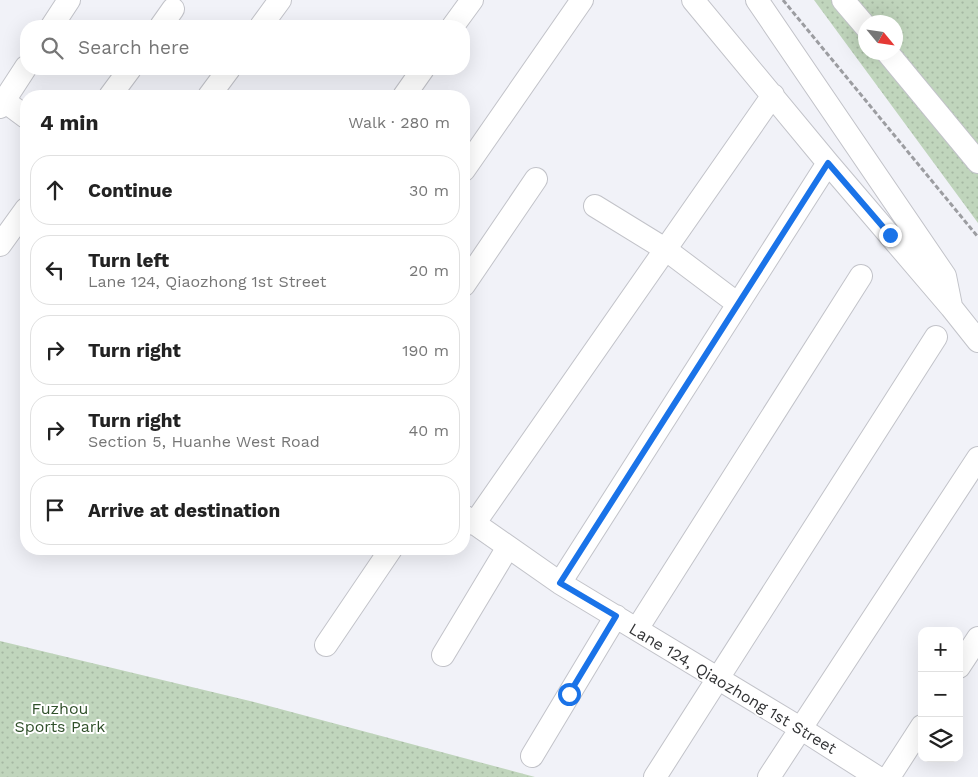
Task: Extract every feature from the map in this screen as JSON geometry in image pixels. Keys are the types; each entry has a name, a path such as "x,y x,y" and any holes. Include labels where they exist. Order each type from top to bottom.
{"street":[{"path":"56,20 69,0"},
{"path":"265,20 280,0"},
{"path":"457,20 472,0"},
{"path":"470,161 582,0"},
{"path":"693,0 828,163 952,307 978,341"},
{"path":"757,0 946,276 952,307"},
{"path":"843,0 858,18"},
{"path":"894,60 978,162"},
{"path":"20,75 1,102 20,113"},
{"path":"114,90 126,75"},
{"path":"214,90 225,75"},
{"path":"408,90 419,75"},
{"path":"470,519 665,249 773,95"},
{"path":"560,583 828,163"},
{"path":"470,276 536,179"},
{"path":"595,206 665,249 738,304"},
{"path":"0,245 20,217"},
{"path":"637,629 861,276"},
{"path":"655,777 936,337"},
{"path":"769,777 978,458"},
{"name":"Lane 124, Qiaozhong 1st Street","path":"470,521 560,583 800,728 877,777"},
{"path":"443,655 508,547"},
{"path":"326,645 386,555"},
{"path":"532,756 616,616"},
{"path":"963,661 978,638"},
{"path":"889,777 918,732"}],"path":[{"path":"783,0 978,237"}],"green space":[{"path":"814,0 978,0 978,223 858,60 903,60 903,15 858,15 858,60"},
{"name":"Fuzhou Sports Park","path":"0,641 250,701 535,777 0,777"}],"route":[{"path":"569,694 616,616 560,583 828,163 890,235"}]}
